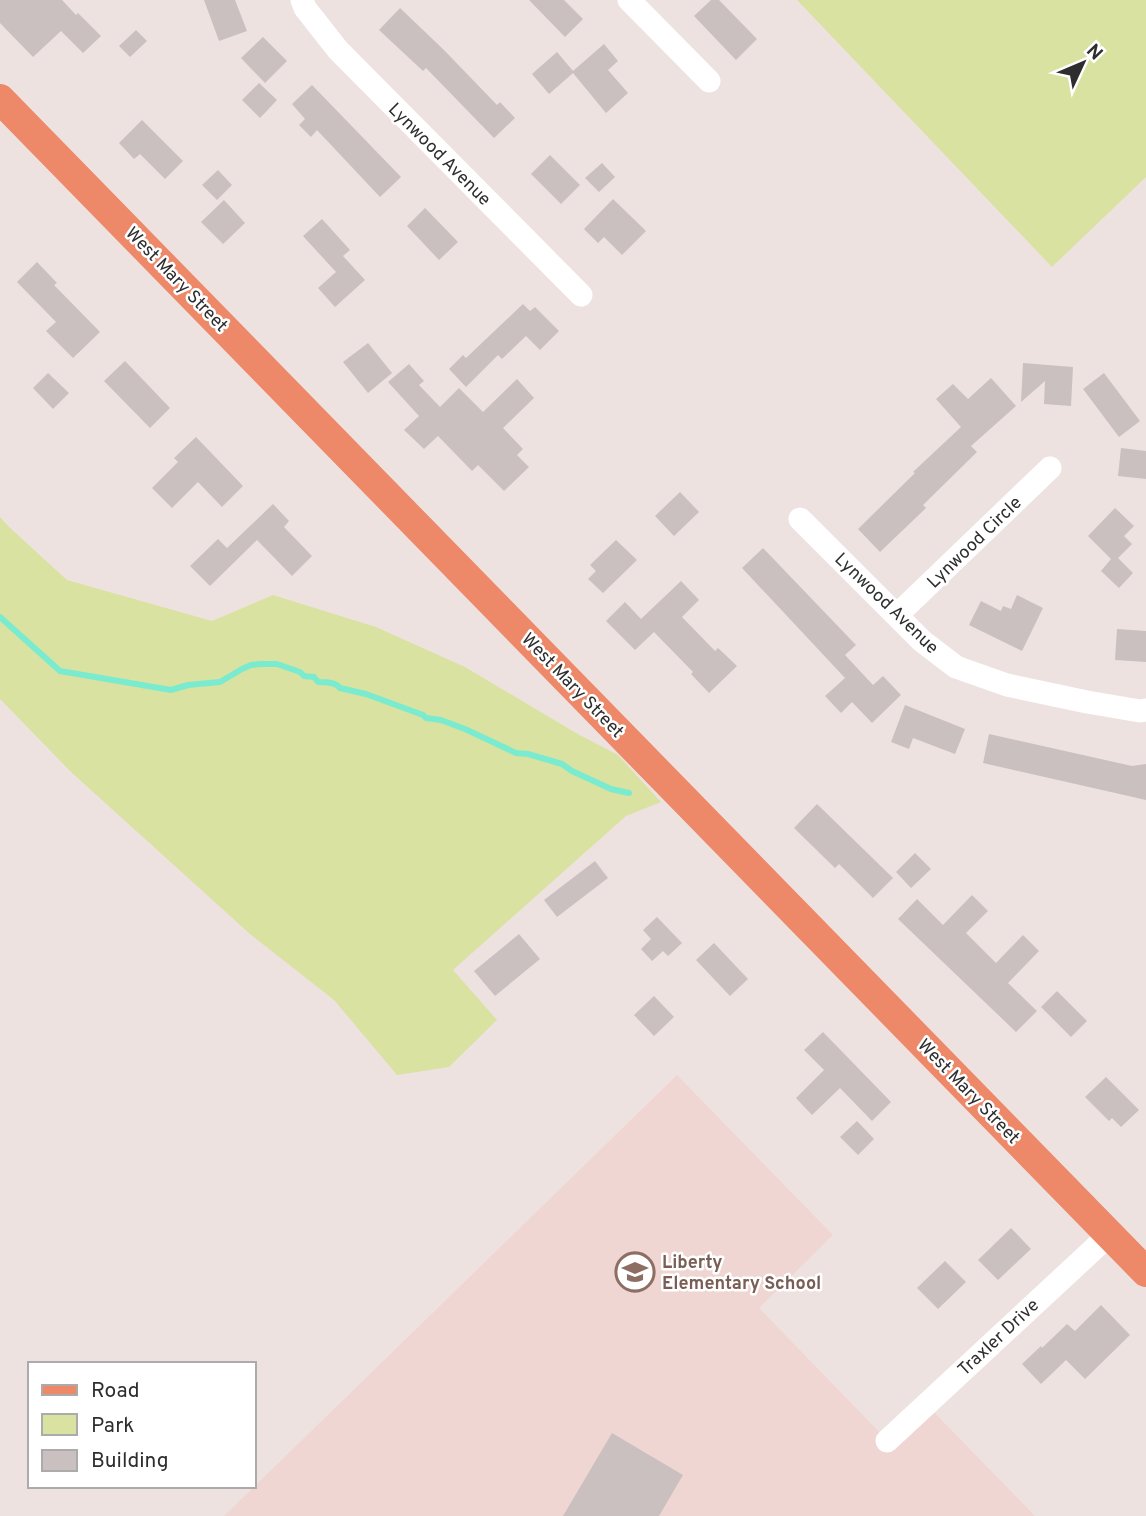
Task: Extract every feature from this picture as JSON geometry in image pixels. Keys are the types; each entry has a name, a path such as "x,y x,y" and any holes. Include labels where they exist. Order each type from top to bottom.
{"main road":[{"name":"West Mary Street","path":"0,99 1146,1272"}],"street":[{"path":"629,0 709,81"},
{"name":"Lynwood Avenue","path":"303,4 338,50 377,91 581,295"},
{"name":"Lynwood Circle","path":"897,615 1050,468"},
{"name":"Lynwood Avenue","path":"800,519 922,641 956,667 1007,685 1087,702 1146,710"},
{"name":"Traxler Drive","path":"887,1441 1110,1234"}],"shaded area":[{"name":"Liberty Elementary School","path":"677,1075 833,1235 759,1308 887,1440 926,1404 1035,1516 224,1516 253,1488 256,1488 256,1485"}],"green space":[{"path":"797,0 1146,0 1146,177 1052,267"},
{"path":"0,517 67,580 212,621 273,595 376,627 465,667 618,755 661,802 626,816 453,970 497,1020 449,1067 397,1075 334,1000 250,934 71,772 0,699"}],"building":[{"path":"0,0 62,0 101,36 83,53 61,31 33,57 0,23"},
{"path":"204,0 235,0 247,31 219,41"},
{"path":"529,0 564,0 583,19 565,37"},
{"path":"711,0 719,0 757,39 736,60 694,16"},
{"path":"400,8 497,105 500,102 515,118 494,138 426,68 423,71 379,30"},
{"path":"136,30 147,41 130,57 119,46"},
{"path":"263,37 287,61 265,83 241,58"},
{"path":"604,44 618,61 608,70 628,93 606,113 573,73 549,94 532,74 557,52 573,71"},
{"path":"259,83 277,100 260,118 242,100"},
{"path":"312,85 401,177 380,197 317,130 311,137 299,125 305,119 292,104"},
{"path":"142,120 183,161 165,179 140,154 134,159 119,143"},
{"path":"550,155 580,185 561,204 531,174"},
{"path":"602,163 615,177 599,192 585,178"},
{"path":"218,170 232,185 217,200 202,185"},
{"path":"613,199 646,231 622,255 604,237 598,243 584,229"},
{"path":"224,200 245,223 223,244 201,222"},
{"path":"425,208 458,242 439,260 407,226"},
{"path":"322,219 350,250 343,256 365,280 335,307 318,288 336,272 303,236"},
{"path":"37,262 57,283 54,285 100,332 73,358 46,331 56,322 17,282"},
{"path":"523,304 530,311 535,307 559,331 540,350 526,336 502,359 498,355 466,387 449,369 463,355 466,358"},
{"path":"368,343 392,373 368,393 343,362"},
{"path":"125,361 170,408 150,428 104,381"},
{"path":"1023,363 1073,367 1071,406 1044,404 1045,381 1021,402"},
{"path":"409,364 424,381 419,385 440,407 459,388 483,412 517,379 534,398 503,428 523,449 517,455 529,467 504,491 478,465 472,471 438,436 424,449 404,430 419,416 388,382"},
{"path":"48,373 69,393 53,409 33,388"},
{"path":"1104,373 1140,421 1119,437 1083,389"},
{"path":"991,378 1016,406 971,446 977,452 923,505 926,508 880,552 858,529 961,427 936,399 953,384 968,399"},
{"path":"196,437 243,486 222,507 198,482 172,508 152,488 178,462 174,458"},
{"path":"1121,448 1146,451 1146,479 1118,476"},
{"path":"680,492 699,512 674,536 655,516"},
{"path":"273,504 289,521 284,527 312,556 292,576 257,540 210,586 190,566 218,539 227,548"},
{"path":"1115,508 1134,526 1124,536 1132,544 1118,558 1133,573 1119,588 1101,571 1111,559 1088,536"},
{"path":"616,540 637,560 603,593 588,579 596,571 590,565"},
{"path":"763,548 856,645 845,655 873,685 883,676 901,695 872,723 852,702 841,713 825,696 845,678 742,568"},
{"path":"681,581 699,600 682,617 715,651 718,648 737,666 709,693 691,674 693,672 654,632 635,650 606,621 625,602 641,619"},
{"path":"1017,595 1043,608 1022,651 969,625 981,601 1001,611 1003,606 1011,609"},
{"path":"1117,629 1146,631 1146,662 1115,660"},
{"path":"905,705 965,729 955,754 913,738 909,749 891,742"},
{"path":"989,734 1132,766 1146,764 1146,800 983,763"},
{"path":"817,804 893,878 873,898 839,864 835,868 794,828"},
{"path":"915,853 931,869 911,888 896,872"},
{"path":"595,861 608,878 557,917 544,900"},
{"path":"972,895 988,911 966,933 996,963 1023,935 1039,951 1008,983 1037,1011 1016,1032 898,919 917,899 943,925"},
{"path":"657,917 682,943 668,956 663,951 652,961 641,949 651,939 643,930"},
{"path":"519,934 540,959 495,996 474,971"},
{"path":"714,943 748,979 730,996 696,960"},
{"path":"1057,991 1087,1021 1071,1037 1041,1007"},
{"path":"654,996 674,1017 654,1036 634,1015"},
{"path":"823,1032 891,1102 872,1121 840,1088 812,1115 796,1098 824,1070 804,1050"},
{"path":"1106,1077 1139,1110 1121,1127 1112,1118 1109,1121 1085,1097"},
{"path":"857,1121 874,1139 858,1155 840,1137"},
{"path":"1011,1228 1031,1249 998,1280 978,1260"},
{"path":"945,1261 966,1282 938,1309 917,1288"},
{"path":"1101,1305 1130,1335 1085,1379 1066,1360 1041,1384 1022,1364 1067,1324 1075,1331"},
{"path":"612,1433 683,1475 659,1516 563,1516"}],"waterway":[{"path":"0,617 60,671 171,690 188,685 220,682 251,665 277,664 304,676 314,677 318,682 333,683 340,688 366,694 426,718 441,720 516,753 562,764 611,789 629,793"}],"place":[{"name":"Liberty Elementary School","path":"635,1272"}]}
